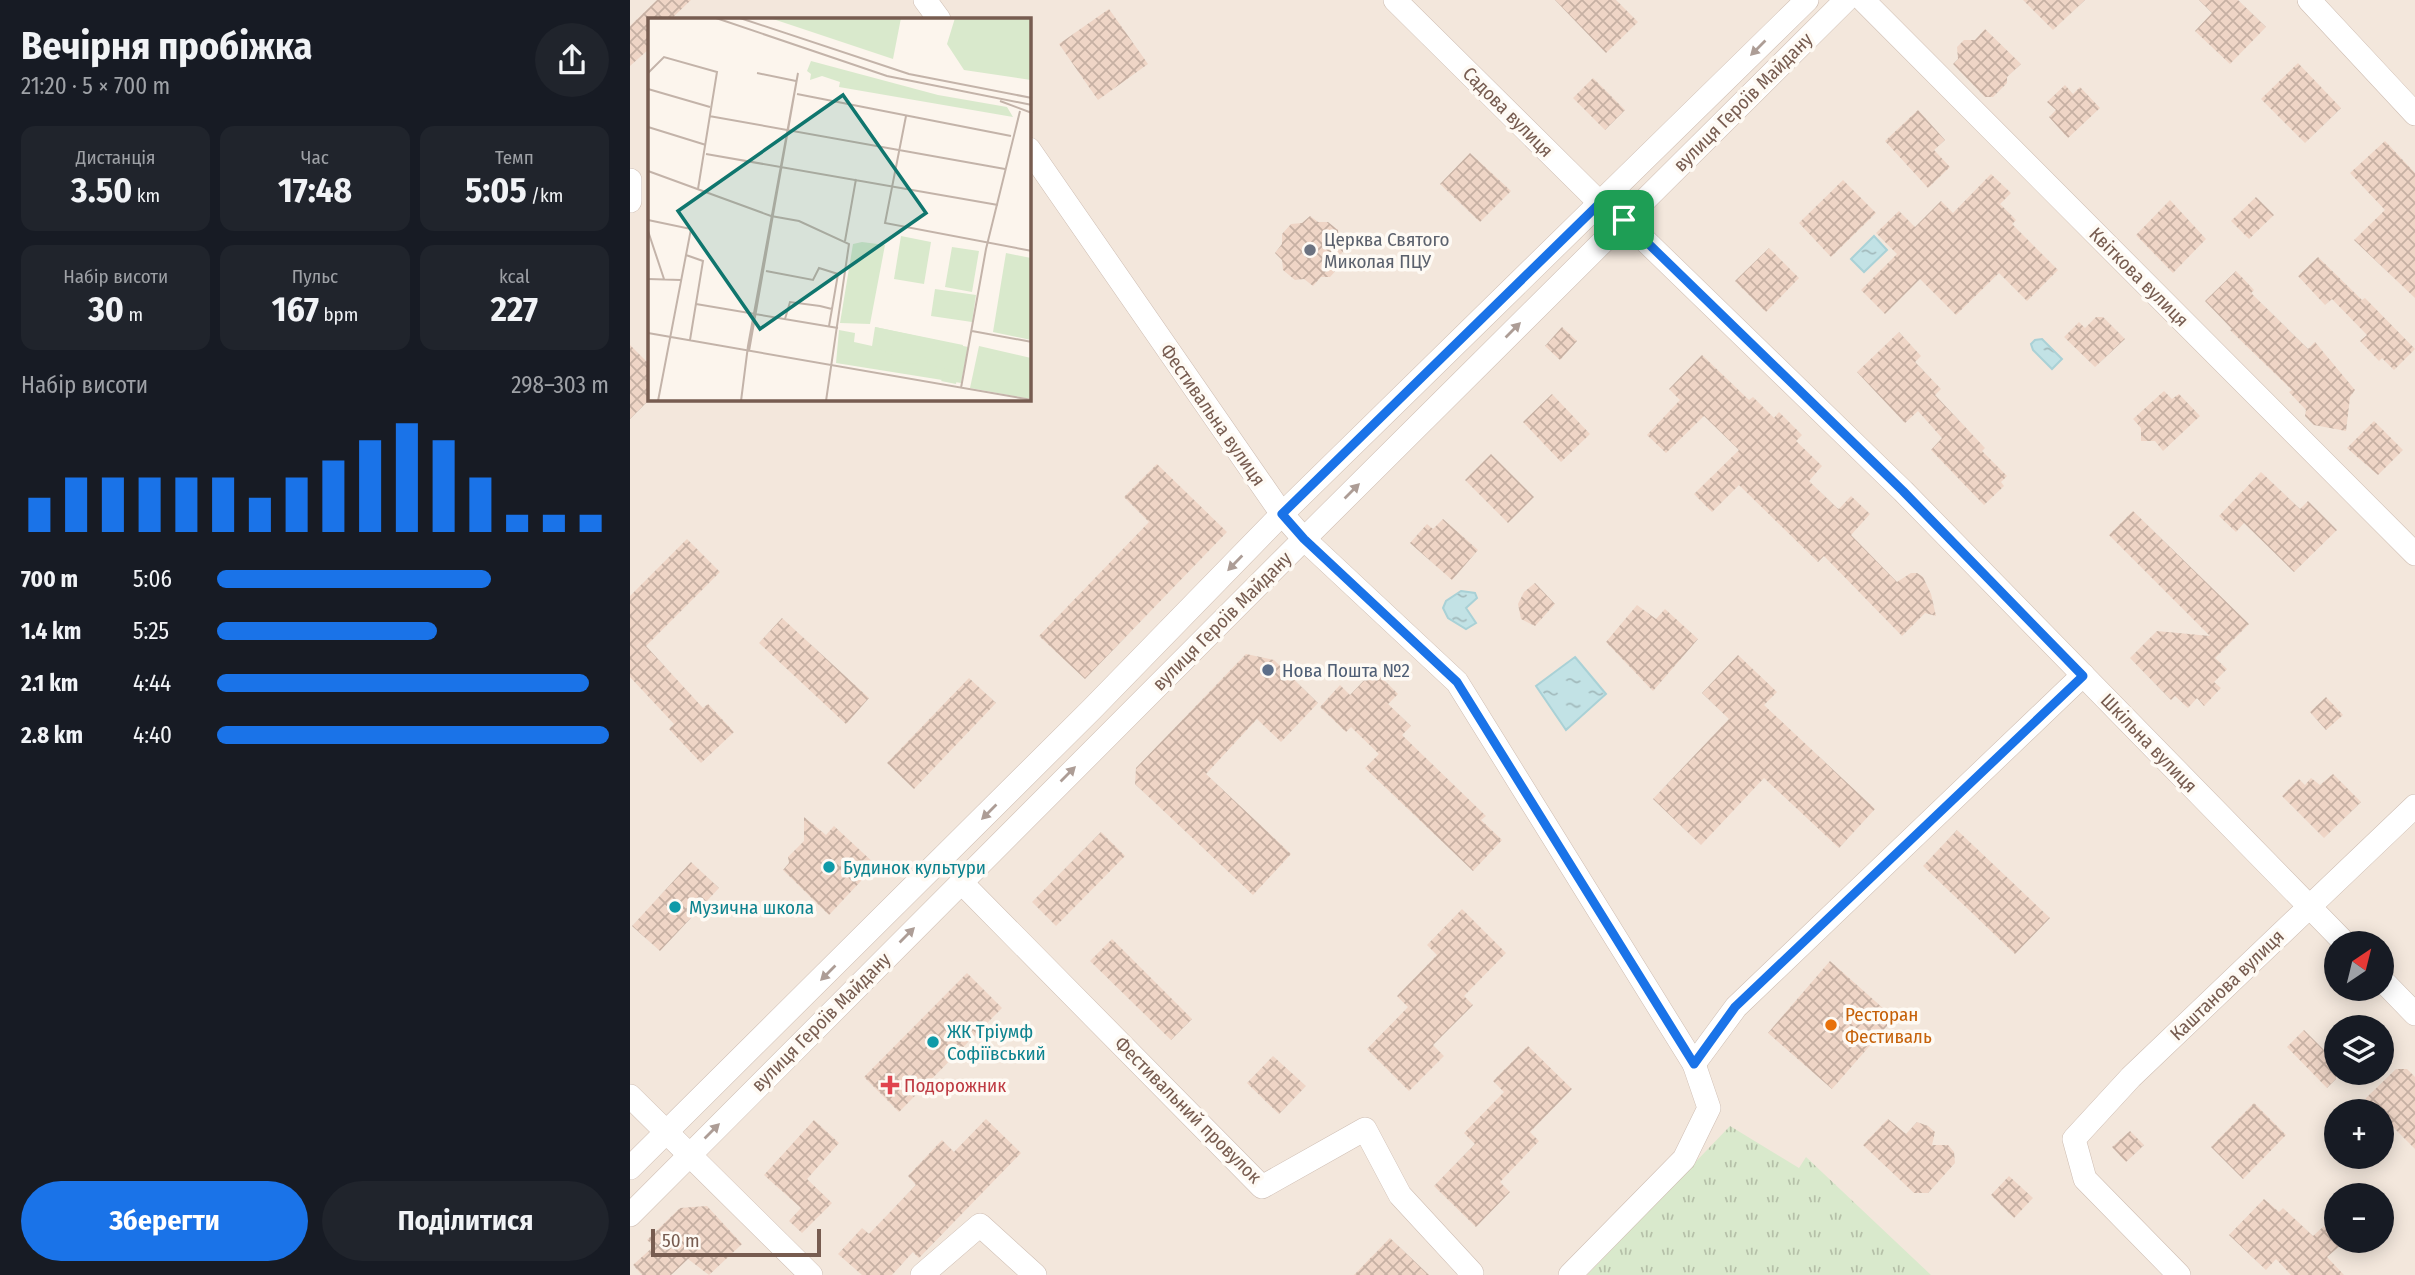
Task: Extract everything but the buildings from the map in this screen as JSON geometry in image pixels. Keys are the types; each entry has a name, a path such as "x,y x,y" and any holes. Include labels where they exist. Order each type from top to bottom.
{"street":[{"path":"925,0 938,18"},
{"name":"Садова вулиця","path":"1395,0 1600,203 1624,220"},
{"name":"вулиця Героїв Майдану","path":"630,1168 1073,728 1282,514 1807,0"},
{"name":"вулиця Героїв Майдану","path":"630,1214 1846,0"},
{"name":"Квіткова вулиця","path":"1863,0 2415,554"},
{"path":"2309,0 2415,114"},
{"name":"Фестивальна вулиця","path":"1031,152 1282,514 1304,539 1457,682 1694,1064 1709,1108 1684,1159 1570,1275"},
{"path":"630,180 630,201"},
{"name":"Шкільна вулиця","path":"1624,220 1903,491 2333,931"},
{"path":"1694,1064 1735,1007 2083,676"},
{"name":"Каштанова вулиця","path":"2179,1275 2085,1179 2074,1139 2131,1077 2415,806"},
{"name":"Фестивальний провулок","path":"961,882 1262,1187 1365,1129 1400,1195 1472,1273 1469,1275"},
{"path":"2394,992 2415,1014"},
{"path":"630,1096 811,1275"},
{"path":"922,1275 980,1225 1035,1275"}],"shaded area":[{"path":"630,0 2415,0 2415,1275 630,1275"}],"green space":[{"path":"1730,1126 1799,1168 1806,1157 1931,1275 1587,1275"}],"water":[{"path":"1874,236 1887,250 1864,272 1851,259"},
{"path":"2042,339 2062,359 2052,369 2033,350 2031,344"},
{"path":"1461,591 1475,593 1477,598 1466,608 1476,623 1466,629 1448,618 1443,608 1446,601"},
{"path":"1575,657 1606,694 1566,730 1536,686"}],"place":[{"name":"Церква Святого Миколая ПЦУ","path":"1310,250"},
{"name":"Нова Пошта №2","path":"1268,670"},
{"name":"Будинок культури","path":"829,867"},
{"name":"Музична школа","path":"675,907"},
{"name":"Ресторан Фестиваль","path":"1831,1025"},
{"name":"ЖК Тріумф Софіївський","path":"933,1042"},
{"name":"Подорожник","path":"890,1085"}],"route":[{"path":"1600,203 1624,220 1903,491 2083,676 1735,1007 1694,1064 1457,682 1304,539 1282,514 1600,203"}]}
